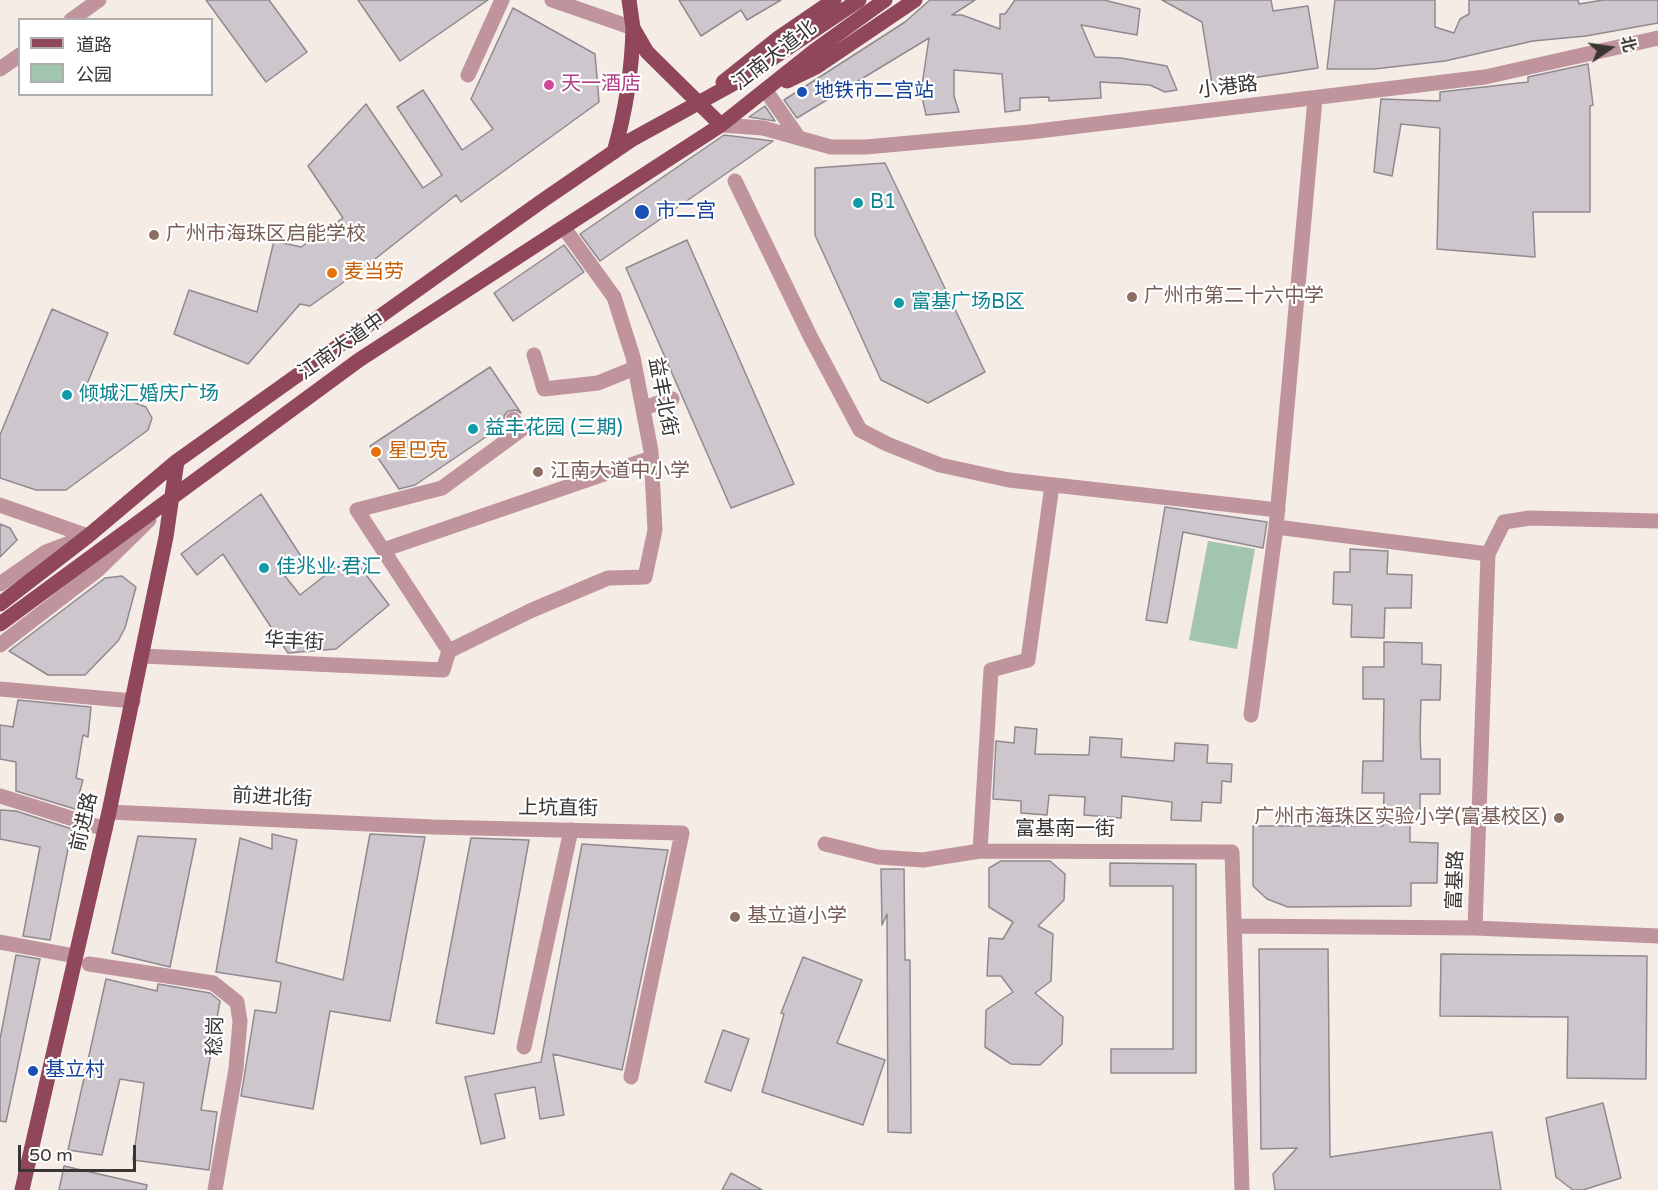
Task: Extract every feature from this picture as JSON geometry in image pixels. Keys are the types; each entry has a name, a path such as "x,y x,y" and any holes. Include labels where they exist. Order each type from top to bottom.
{"main road":[{"path":"614,152 622,123 632,65 633,28 629,0"},
{"path":"698,104 743,64 834,0"},
{"name":"江南大道北","path":"698,104 740,80 859,0"},
{"name":"江南大道北","path":"721,125 814,51 885,0"},
{"path":"766,91 816,67 915,0"},
{"path":"633,28 647,52 721,125"},
{"name":"江南大道中","path":"0,604 88,536 177,462 614,152 669,117 698,104"},
{"name":"江南大道中","path":"0,624 385,341 721,125"},
{"name":"前进路","path":"22,1190 133,700 174,494 177,462"}],"street":[{"path":"74,18 99,0"},
{"path":"468,75 502,0"},
{"path":"552,0 633,28"},
{"name":"小港路","path":"721,125 763,128 831,147 866,147 1041,131 1485,77 1658,38"},
{"path":"0,69 18,56"},
{"path":"766,91 799,138"},
{"path":"1251,715 1278,510 1315,99"},
{"path":"735,181 810,336 860,430 887,444 940,465 1009,480 1278,510"},
{"name":"益丰北街","path":"449,651 530,611 608,578 645,577 655,530 651,458 635,368 614,297 564,228"},
{"path":"534,355 544,389 598,383 635,368"},
{"path":"643,408 672,399"},
{"path":"449,651 357,510 442,488 521,430 513,419"},
{"path":"383,550 651,458"},
{"path":"980,850 991,670 1028,660 1052,485"},
{"path":"0,645 99,569 174,494"},
{"path":"0,505 88,536"},
{"name":"富基路","path":"1234,927 1475,928 1488,554 1504,522 1530,518 1658,521"},
{"path":"1276,527 1488,554"},
{"path":"0,584 46,552 88,536"},
{"name":"华丰街","path":"142,656 443,670 449,651"},
{"path":"0,689 133,700"},
{"path":"0,796 105,829"},
{"name":"前进北街","path":"109,812 432,827"},
{"name":"上坑直街","path":"432,827 682,833 631,1077"},
{"path":"524,1047 571,830"},
{"name":"富基南一街","path":"825,844 878,857 923,860 980,850 1232,852 1234,927"},
{"path":"1234,927 1242,1190"},
{"path":"1475,928 1658,936"},
{"path":"0,942 75,957"},
{"name":"稔岗","path":"90,964 213,983 237,1002 240,1021 236,1069 215,1190"}],"green space":[{"path":"1208,541 1255,549 1237,649 1189,640"}],"building":[{"path":"206,0 269,0 307,52 266,82"},
{"path":"358,0 488,0 400,61"},
{"path":"679,0 781,0 747,20 741,10 701,36"},
{"path":"930,0 975,0 952,15 962,15 1000,29 1000,14 1005,14 1015,0 1104,0 1140,9 1137,35 1081,25 1095,57 1121,58 1167,66 1177,90 1165,92 1150,85 1100,82 1101,98 1049,101 1049,97 1020,98 1020,110 1005,112 1002,74 954,70 954,96 959,112 926,115 921,92 929,38 797,118 784,100 905,22"},
{"path":"1162,0 1271,0 1273,11 1308,6 1318,68 1212,84 1202,22"},
{"path":"1335,0 1435,0 1435,27 1454,33 1460,19 1469,14 1469,0 1578,0 1579,4 1603,0 1658,0 1658,23 1586,36 1533,41 1445,61 1374,69 1327,69"},
{"path":"513,8 595,54 599,102 461,202 456,195 365,267 310,306 300,304 248,364 174,334 189,290 257,312 274,241 301,247 343,218 308,166 366,104 423,188 442,175 397,107 423,90 462,150 493,129 471,99"},
{"path":"1588,64 1593,105 1590,106 1590,212 1533,212 1535,257 1437,249 1440,128 1401,124 1392,176 1374,172 1381,99 1440,101 1440,92 1528,82 1528,77"},
{"path":"765,106 775,121 749,117"},
{"path":"724,135 773,141 600,261 580,234"},
{"name":"富基广场B区","path":"885,163 985,372 928,403 881,380 815,235 815,168"},
{"path":"687,240 794,484 731,508 626,268"},
{"path":"564,245 584,272 513,321 494,293"},
{"name":"倾城汇婚庆广场","path":"52,309 108,333 87,384 146,407 152,418 148,430 66,490 36,490 0,478 0,435"},
{"name":"益丰花园 (三期)","path":"490,367 521,413 516,410 508,411 504,416 505,424 415,485 399,489 370,446"},
{"name":"佳兆业·君汇","path":"261,494 304,561 285,576 300,595 351,555 389,605 336,649 288,653 223,554 197,575 181,554"},
{"path":"1165,507 1267,522 1263,548 1183,532 1167,623 1146,620"},
{"path":"0,524 10,528 17,540 0,557"},
{"path":"1350,549 1388,551 1387,574 1412,575 1411,608 1385,608 1384,638 1351,637 1352,605 1333,604 1334,572 1350,572"},
{"path":"122,576 136,587 125,628 118,641 85,675 48,675 9,651 105,578"},
{"path":"1384,642 1422,643 1422,664 1441,665 1440,700 1421,700 1420,737 1421,759 1440,759 1440,794 1420,794 1420,818 1410,818 1410,842 1438,843 1437,883 1411,883 1411,906 1288,907 1267,899 1253,886 1253,826 1383,826 1384,793 1362,793 1363,761 1383,761 1384,699 1363,699 1363,667 1384,667"},
{"path":"18,700 91,707 88,737 83,735 76,778 83,780 75,809 16,791 16,762 0,759 0,725 13,727"},
{"path":"1015,727 1037,729 1035,754 1089,755 1090,737 1122,739 1121,757 1174,761 1175,743 1208,745 1207,763 1232,764 1231,782 1222,781 1221,803 1202,802 1201,821 1171,820 1172,802 1122,796 1121,818 1084,815 1085,797 1049,795 1047,815 1021,813 1021,801 993,799 996,741 1014,743"},
{"path":"0,810 16,811 72,829 50,940 23,936 40,847 0,839"},
{"path":"272,834 297,840 276,962 343,980 370,834 425,837 390,1021 330,1011 313,1109 241,1096 255,1010 276,1013 281,982 216,972 240,838 272,849"},
{"path":"138,836 196,839 170,967 112,953"},
{"path":"471,838 529,840 494,1034 436,1023"},
{"path":"582,844 668,850 622,1070 553,1054 564,1115 540,1119 535,1087 495,1094 505,1138 481,1144 465,1077 541,1062"},
{"path":"1001,861 1050,861 1065,874 1064,900 1038,926 1053,934 1051,981 1035,993 1063,1017 1062,1044 1040,1065 1011,1064 985,1047 986,1010 1013,992 1001,976 987,976 989,938 1003,939 1013,922 989,907 989,868"},
{"path":"1110,863 1196,864 1196,1073 1111,1073 1111,1049 1173,1049 1173,886 1110,886"},
{"path":"881,869 904,869 905,960 910,960 911,1133 888,1132 887,914 882,925"},
{"path":"1259,949 1328,949 1330,1157 1492,1132 1501,1190 1275,1190 1273,1174 1297,1148 1261,1149"},
{"path":"1441,954 1647,956 1646,1079 1567,1078 1568,1017 1440,1016"},
{"path":"16,955 40,959 6,1122 0,1121 0,1039"},
{"path":"803,957 862,980 837,1043 885,1060 863,1125 762,1092 784,1014 781,1013"},
{"path":"106,979 157,991 158,984 210,993 220,1001 201,1110 217,1112 209,1170 133,1160 144,1083 120,1079 102,1155 68,1150"},
{"path":"723,1030 749,1039 731,1091 705,1082"},
{"path":"1603,1103 1621,1178 1583,1190 1573,1190 1556,1177 1546,1118"},
{"path":"64,1166 147,1185 146,1190 59,1190"},
{"path":"731,1173 762,1190 722,1190"}],"place":[{"name":"天一酒店","path":"549,85"},
{"name":"地铁市二宫站","path":"802,92"},
{"name":"B1","path":"858,203"},
{"name":"市二宫","path":"642,212"},
{"name":"广州市海珠区启能学校","path":"154,235"},
{"name":"麦当劳","path":"332,273"},
{"name":"广州市第二十六中学","path":"1132,297"},
{"name":"富基广场B区","path":"899,303"},
{"name":"倾城汇婚庆广场","path":"67,395"},
{"name":"益丰花园 (三期)","path":"473,429"},
{"name":"星巴克","path":"376,452"},
{"name":"江南大道中小学","path":"538,472"},
{"name":"佳兆业·君汇","path":"264,568"},
{"name":"广州市海珠区实验小学(富基校区)","path":"1559,818"},
{"name":"基立道小学","path":"735,917"},
{"name":"基立村","path":"33,1071"}]}
